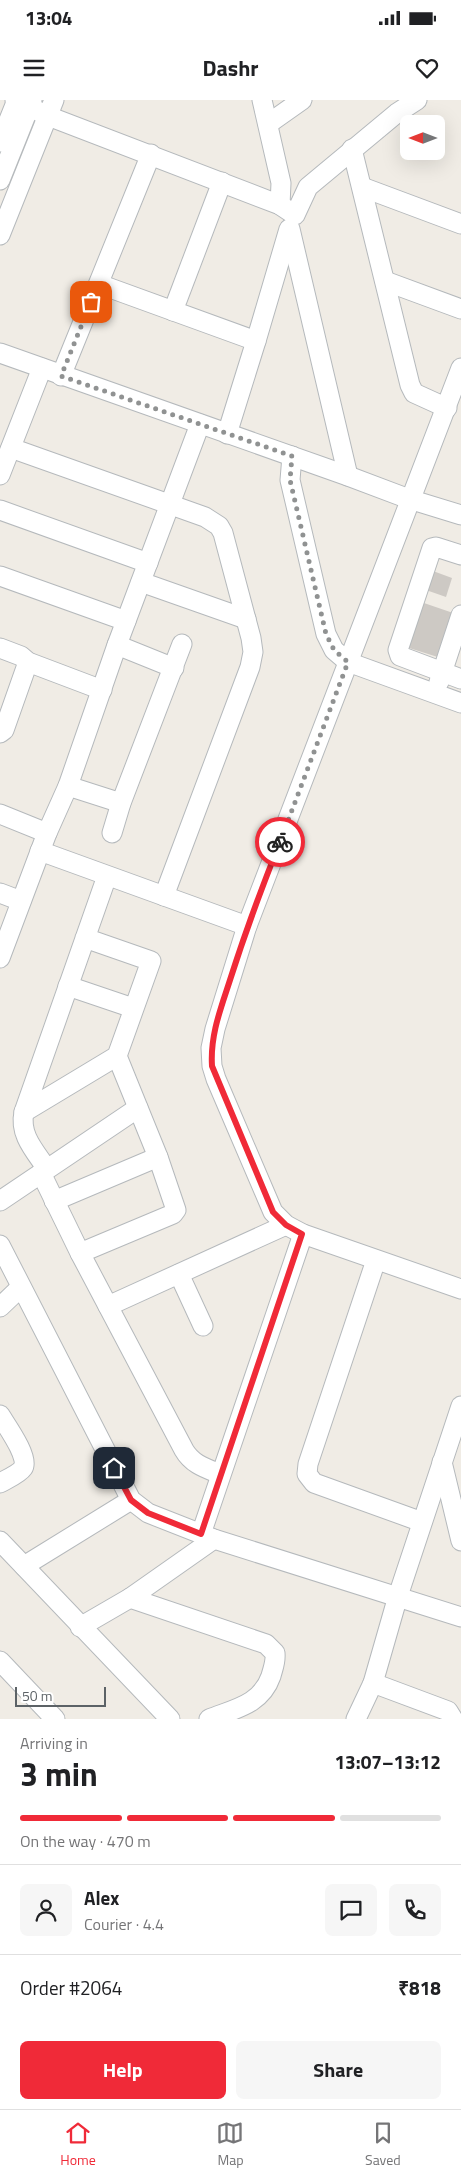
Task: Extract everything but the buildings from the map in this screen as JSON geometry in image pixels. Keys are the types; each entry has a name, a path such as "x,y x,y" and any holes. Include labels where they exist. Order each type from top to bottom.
{"street":[{"path":"262,100 348,476"},
{"path":"268,124 302,100"},
{"path":"227,434 256,341 288,216 308,187 397,113 417,100"},
{"path":"22,101 51,108 151,154 222,182 288,216"},
{"path":"0,142 22,101"},
{"path":"0,180 22,101"},
{"path":"0,235 51,108"},
{"path":"352,149 414,393 447,408"},
{"path":"61,376 151,154"},
{"path":"173,311 222,182"},
{"path":"362,187 461,224"},
{"path":"385,281 461,309"},
{"path":"99,284 256,341"},
{"path":"0,353 409,499 461,515"},
{"path":"0,475 42,368"},
{"path":"461,368 447,408 409,499 247,926 215,1029 211,1048 212,1066 273,1212 286,1225 302,1234 461,1289"},
{"path":"0,958 47,833 68,786 117,645 200,424"},
{"path":"11,448 205,517 219,526 223,533 253,652 250,667 164,896"},
{"path":"292,456 290,480 326,634 334,650 348,662 461,702"},
{"path":"0,510 148,563"},
{"path":"461,555 436,547 432,548 398,650 400,656 461,679"},
{"path":"0,576 126,621"},
{"path":"141,582 246,619"},
{"path":"435,693 461,615"},
{"path":"112,833 121,803 182,644"},
{"path":"117,645 174,668"},
{"path":"0,648 21,656 28,662 102,690"},
{"path":"0,733 4,730 28,662"},
{"path":"68,786 121,803"},
{"path":"0,814 47,833"},
{"path":"40,851 247,926"},
{"path":"107,876 24,1112 23,1129 25,1137 44,1171 54,1201 80,1253 188,1457 198,1465 220,1474"},
{"path":"0,893 21,901"},
{"path":"80,1253 173,1214 176,1210 158,1157 117,1056 151,961 85,938"},
{"path":"68,986 133,1008"},
{"path":"24,1112 117,1056"},
{"path":"0,1201 138,1108"},
{"path":"54,1201 158,1157"},
{"path":"108,1306 286,1225"},
{"path":"80,1627 130,1598 208,1536 220,1474 302,1234"},
{"path":"0,1246 131,1500 148,1513 208,1536 461,1617"},
{"path":"376,1260 308,1464 307,1474 314,1484 422,1522"},
{"path":"180,1274 203,1326"},
{"path":"0,1307 21,1287"},
{"path":"356,1719 373,1683 398,1596 461,1406"},
{"path":"0,1415 23,1455 25,1463 23,1469 0,1483"},
{"path":"442,1462 461,1541"},
{"path":"24,1566 131,1500"},
{"path":"0,1541 80,1627 170,1719"},
{"path":"130,1598 271,1647 275,1653 276,1661 264,1691 257,1698 221,1717"},
{"path":"0,1661 54,1719"},
{"path":"373,1683 448,1711 453,1719"}],"way so far":[{"path":"91,302 61,376 292,456 290,480 326,634 334,650 348,662 280,842"}],"route":[{"path":"114,1468 131,1500 148,1513 201,1534 302,1234 286,1225 273,1212 212,1066 211,1048 215,1029 247,926 280,842"}]}
